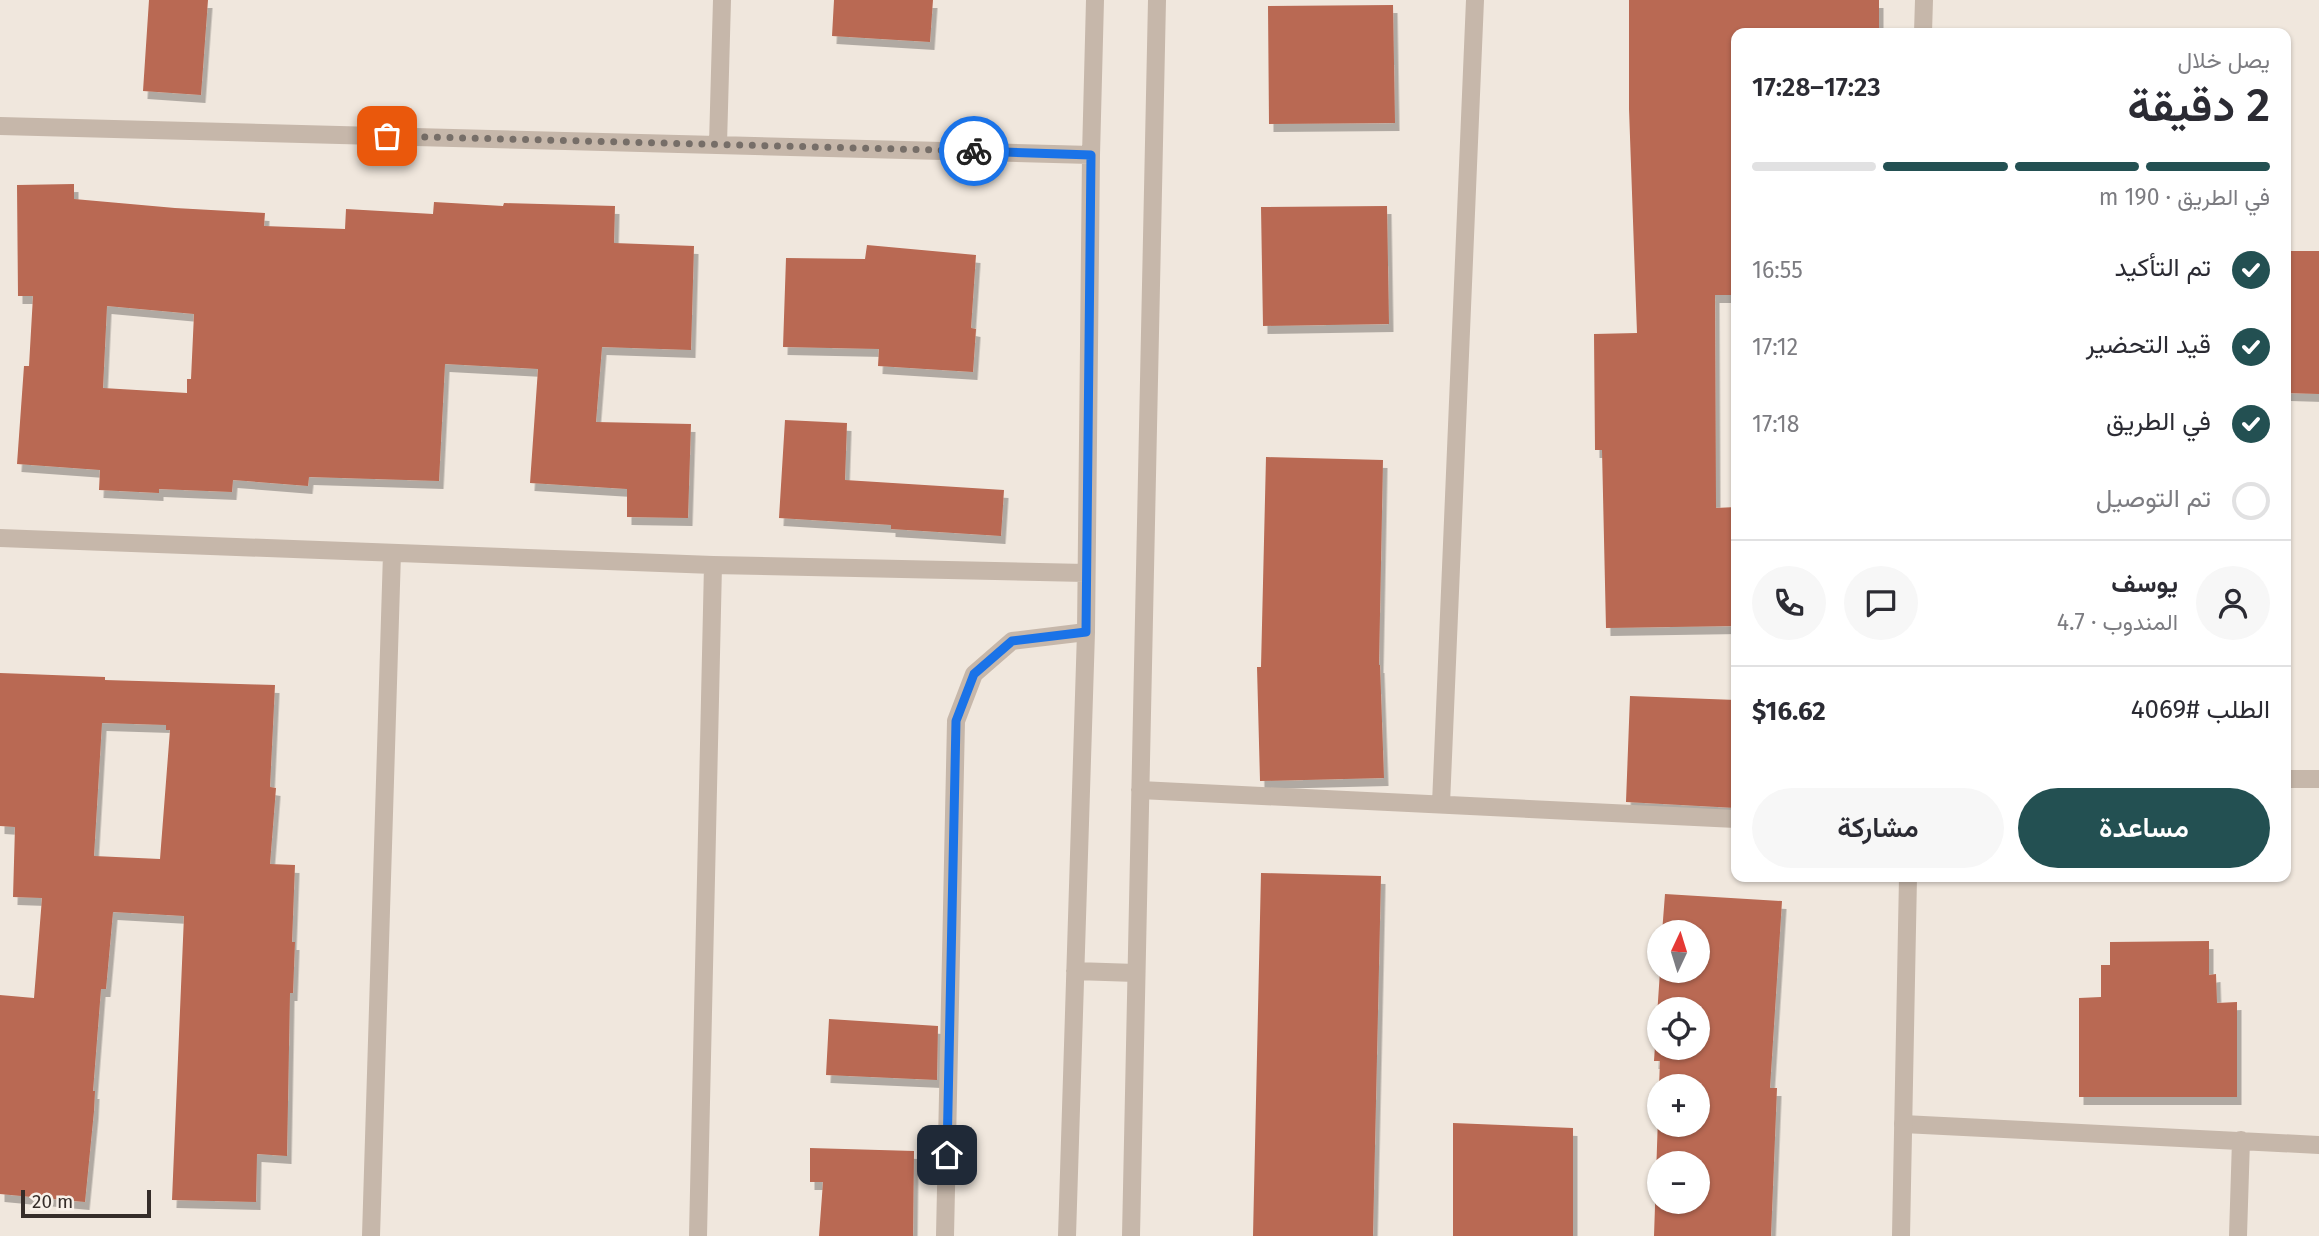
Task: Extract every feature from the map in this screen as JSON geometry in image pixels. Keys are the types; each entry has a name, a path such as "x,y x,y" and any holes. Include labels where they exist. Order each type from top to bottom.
{"street":[{"path":"718,144 722,0"},
{"path":"1067,1236 1086,632 1091,155 1096,0"},
{"path":"1131,1236 1157,0"},
{"path":"1441,804 1475,0"},
{"path":"1923,28 1924,0"},
{"path":"0,126 1091,155"},
{"path":"0,538 713,565 1086,573"},
{"path":"371,1236 392,553"},
{"path":"698,1236 713,565"},
{"path":"946,1236 956,721 974,674 1012,641 1086,632"},
{"path":"2291,779 2319,779"},
{"path":"1140,790 1731,819"},
{"path":"1901,1236 1908,882"},
{"path":"1075,971 1136,973"},
{"path":"1903,1124 2319,1145"},
{"path":"2238,1236 2241,1140"}],"building":[{"path":"149,0 208,0 201,95 143,91"},
{"path":"834,0 933,0 930,42 832,36"},
{"path":"1629,0 1879,0 1879,28 1731,28 1731,295 1715,295 1716,508 1731,507 1731,626 1606,628 1602,450 1595,450 1594,334 1637,333 1629,109"},
{"path":"1393,5 1395,123 1269,124 1268,6"},
{"path":"74,184 74,199 265,213 264,226 345,229 346,209 433,214 434,202 503,206 504,203 615,206 614,243 694,246 691,350 602,347 596,422 691,424 688,518 627,517 627,489 530,483 538,369 445,364 439,481 309,477 308,486 233,480 232,492 159,489 159,493 99,490 100,470 17,464 24,366 29,366 33,296 18,296 17,185","holes":["107,306 194,314 191,379 187,379 187,393 103,388"]},
{"path":"1387,206 1389,324 1263,326 1261,207"},
{"path":"867,245 976,255 971,328 976,329 973,372 878,366 879,349 783,347 786,258 865,259"},
{"path":"2291,251 2319,251 2319,394 2291,393"},
{"path":"785,420 847,423 845,480 1004,490 1001,536 779,518"},
{"path":"1266,457 1383,460 1379,665 1384,778 1260,781 1257,667 1261,667"},
{"path":"0,673 105,677 105,680 275,685 270,787 276,788 270,864 295,865 292,942 295,942 293,993 290,993 287,1156 257,1154 256,1202 172,1200 184,916 113,912 106,989 101,989 93,1091 94,1111 85,1202 0,1194 0,995 34,998 42,898 13,897 15,827 0,826","holes":["102,723 166,725 166,730 170,730 160,859 94,856"]},
{"path":"1630,696 1731,700 1731,808 1626,802"},
{"path":"1261,873 1381,876 1373,1236 1253,1236"},
{"path":"1665,894 1782,901 1770,1088 1777,1088 1771,1236 1654,1236 1655,1214 1710,1214 1710,1151 1657,1151 1657,1137 1710,1137 1710,1074 1660,1074 1660,1061 1654,1061 1710,1060 1710,997 1658,997 1659,984 1710,984 1710,920 1663,920"},
{"path":"2209,941 2209,975 2216,974 2217,1003 2237,1002 2237,1097 2079,1097 2079,998 2101,997 2101,965 2110,965 2110,942"},
{"path":"829,1019 938,1026 937,1080 826,1075"},
{"path":"1453,1123 1573,1128 1573,1236 1453,1236"},
{"path":"810,1148 914,1151 913,1236 819,1236 823,1182 810,1182"}],"way so far":[{"path":"387,136 974,151"}],"route":[{"path":"947,1155 956,721 974,674 1012,641 1086,632 1091,155 974,151"}]}
